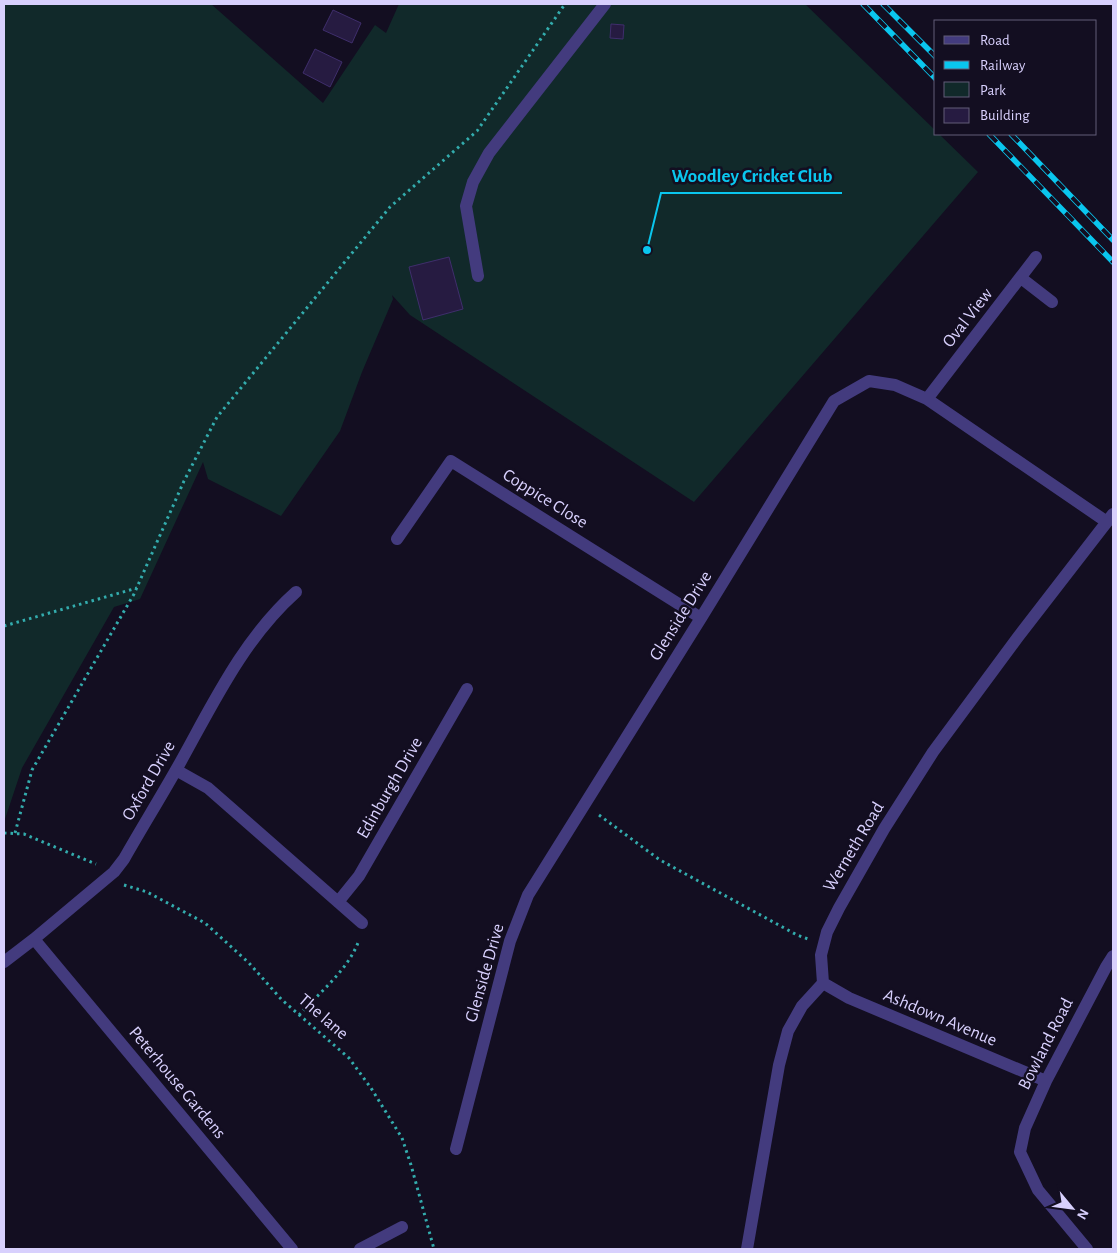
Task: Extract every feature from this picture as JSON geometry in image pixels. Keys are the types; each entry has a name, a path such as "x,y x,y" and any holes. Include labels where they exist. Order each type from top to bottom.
{"street":[{"path":"478,276 466,206 473,182 489,153 605,4"},
{"name":"Oval View","path":"927,399 1036,257"},
{"path":"1021,278 1052,302"},
{"name":"Glenside Drive","path":"456,1149 510,941 528,895 834,401 869,382 896,385 927,399 1110,518"},
{"name":"Coppice Close","path":"397,539 451,461 701,618"},
{"name":"Werneth Road","path":"823,982 821,955 828,932 838,908 884,829 934,752 1018,637 1110,518"},
{"name":"Oxford Drive","path":"4,962 114,872 124,859 176,770 210,706 247,648 266,621 296,592"},
{"name":"Edinburgh Drive","path":"338,902 359,876 467,689"},
{"path":"176,770 208,788 362,923"},
{"name":"Peterhouse Gardens","path":"34,939 292,1249"},
{"name":"Bowland Road","path":"1081,1247 1038,1190 1020,1152 1025,1128 1046,1081 1111,966"},
{"path":"746,1249 788,1031 802,1006 823,982"},
{"name":"Ashdown Avenue","path":"823,982 849,998 1046,1081"},
{"path":"360,1249 402,1227"}],"path":[{"path":"15,833 32,770 137,588 184,481 217,417 390,207 477,132 565,4"},
{"path":"4,626 137,588"},
{"path":"585,803 660,860 797,935 824,944"},
{"name":"The lane","path":"4,833 24,834 114,872 126,887 147,892 205,923 249,962 282,1000 349,1058 372,1088 402,1138 434,1249"},
{"path":"300,1015 344,967 359,941 362,923"}],"green space":[{"path":"4,4 211,4 323,103 375,25 386,33 399,4 805,4 934,129 934,135 940,135 978,172 694,502 410,315 392,295 393,299 362,372 340,431 281,516 208,479 203,462 140,599 114,607 22,768 4,819"}],"building":[{"path":"333,10 361,23 352,43 323,30"},
{"path":"611,24 624,25 623,39 610,38"},
{"path":"315,49 342,62 330,87 303,73"},
{"path":"449,257 463,309 423,320 409,267"}],"railway":[{"path":"863,4 934,77"},
{"path":"883,4 934,55"},
{"path":"990,135 1113,262"},
{"path":"1012,135 1113,240"}],"place":[{"name":"Woodley Cricket Club","path":"647,250"}]}
